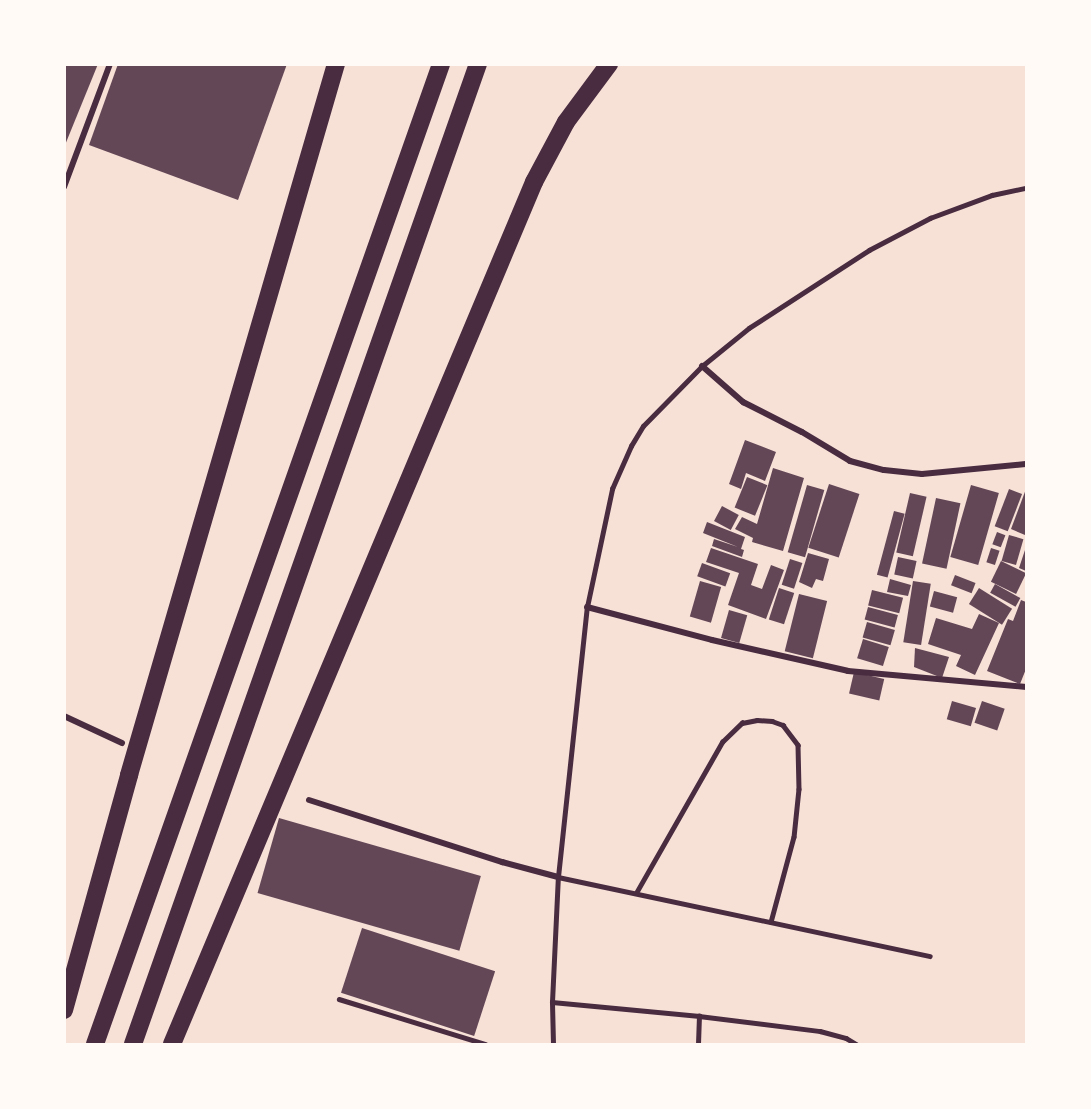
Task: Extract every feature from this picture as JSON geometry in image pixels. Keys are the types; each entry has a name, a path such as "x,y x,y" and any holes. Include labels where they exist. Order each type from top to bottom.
{"highway":[{"path":"64,1010 129,775 336,64"},
{"path":"95,1044 441,64"},
{"path":"132,1044 478,64"},
{"path":"172,1044 534,182 566,122 609,64"}],"street":[{"path":"64,187 110,64"},
{"path":"702,366 742,402 802,432 850,461 885,470 922,474 1026,464"},
{"path":"587,607 712,640 848,671 1026,687"},
{"path":"64,716 122,743"},
{"path":"309,800 502,862 558,877"}],"lane":[{"path":"553,1044 552,1002 558,877 587,607 612,489 620,467 643,426 702,366 749,328 869,250 930,218 992,195 1026,188"},
{"path":"636,893 722,742 742,723 758,720 772,721 783,725 798,745 799,789 794,837 771,922"},
{"path":"558,877 930,956"},
{"path":"339,999 485,1044"},
{"path":"552,1002 699,1016 820,1031 846,1038 856,1044"},
{"path":"698,1044 699,1016"}],"building":[{"path":"64,64 98,64 65,145 64,145"},
{"path":"118,64 287,64 238,200 89,145"},
{"path":"745,440 776,452 765,481 746,473 741,489 729,484"},
{"path":"773,468 804,478 783,551 752,542 753,538 735,529 742,517 757,524"},
{"path":"747,477 767,485 755,516 735,508"},
{"path":"829,484 859,494 839,558 808,548"},
{"path":"807,485 824,490 805,557 788,552"},
{"path":"971,485 999,493 978,565 950,557"},
{"path":"1009,489 1022,494 1008,531 995,526"},
{"path":"1026,489 1026,531 1025,535 1011,529"},
{"path":"910,493 927,497 913,556 896,552"},
{"path":"936,498 960,503 947,569 922,564"},
{"path":"722,506 739,515 731,530 714,521"},
{"path":"894,511 905,514 888,578 877,575"},
{"path":"707,522 745,537 741,549 744,550 742,557 712,546 714,539 738,547 703,533"},
{"path":"997,532 1005,535 1001,547 992,544"},
{"path":"1009,535 1023,539 1016,565 1002,561"},
{"path":"1026,547 1026,571 1019,568"},
{"path":"711,548 758,564 751,585 762,589 771,565 784,570 766,619 728,605 739,573 706,562"},
{"path":"991,548 1000,551 995,565 986,562"},
{"path":"808,553 829,559 823,581 816,579 812,588 799,582"},
{"path":"898,557 917,561 913,579 894,575"},
{"path":"790,559 802,563 794,589 782,585"},
{"path":"1001,561 1026,573 1016,594 991,582"},
{"path":"702,563 730,573 725,586 697,576"},
{"path":"955,575 976,583 972,593 951,585"},
{"path":"890,579 911,585 908,596 887,592"},
{"path":"700,581 721,587 711,623 690,617"},
{"path":"913,581 931,584 921,645 903,642"},
{"path":"995,584 1020,598 1016,607 990,593"},
{"path":"779,588 794,593 784,624 769,619"},
{"path":"979,588 1012,609 1002,625 969,604"},
{"path":"872,590 903,598 899,613 868,606"},
{"path":"934,591 957,597 953,613 930,606"},
{"path":"799,594 827,601 813,658 785,651"},
{"path":"1021,600 1026,602 1026,669 1020,684 987,671 1008,619 1013,621"},
{"path":"868,607 898,615 895,628 865,620"},
{"path":"729,610 747,615 739,643 721,638"},
{"path":"979,614 999,623 975,675 956,666 961,655 928,644 936,618 972,629"},
{"path":"867,622 895,630 890,645 863,637"},
{"path":"863,639 889,647 883,666 857,658"},
{"path":"915,648 949,657 942,678 914,667"},
{"path":"854,672 884,679 879,700 849,693"},
{"path":"952,701 976,708 971,726 947,719"},
{"path":"982,701 1005,709 997,731 975,723"},
{"path":"279,818 481,876 459,951 258,893"},
{"path":"362,928 495,971 474,1036 341,993"}]}
